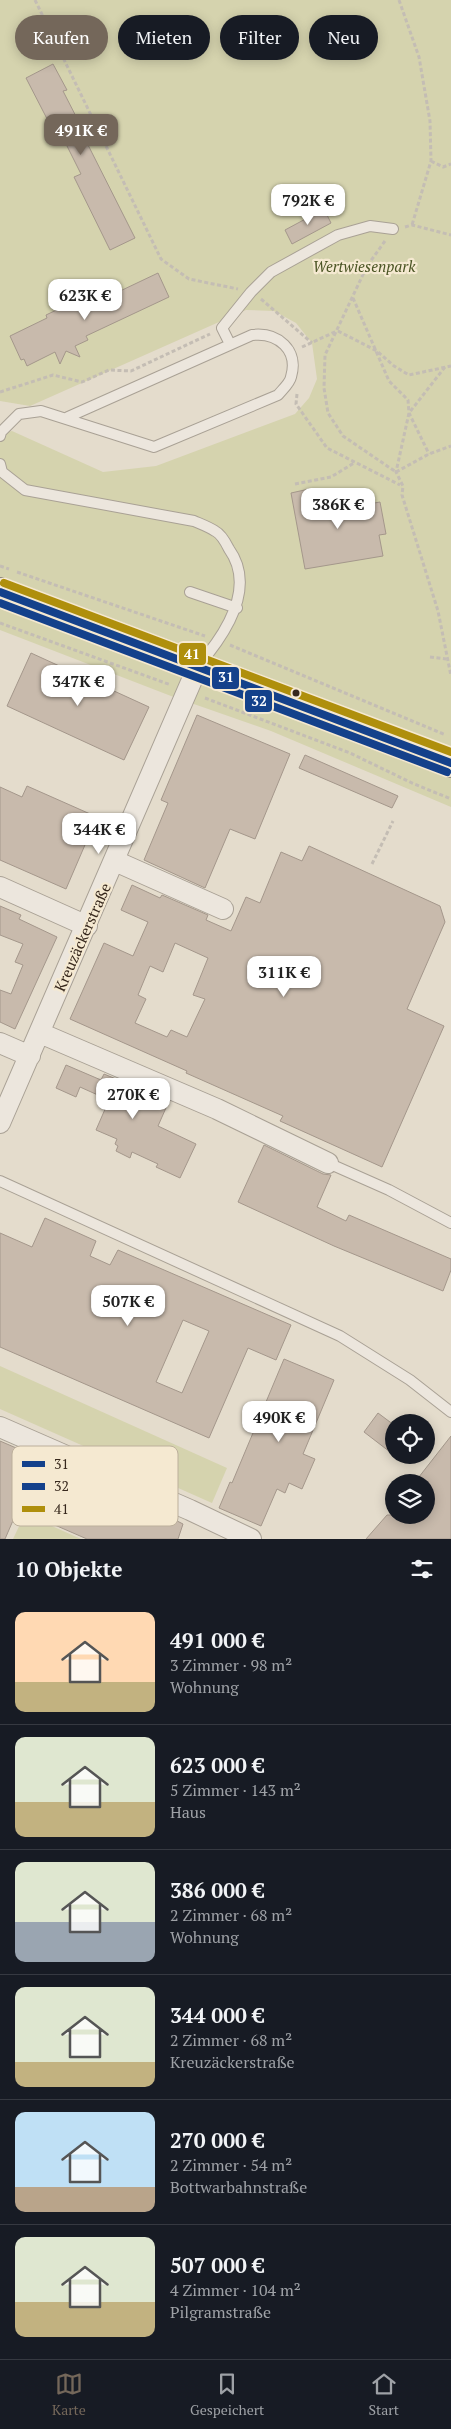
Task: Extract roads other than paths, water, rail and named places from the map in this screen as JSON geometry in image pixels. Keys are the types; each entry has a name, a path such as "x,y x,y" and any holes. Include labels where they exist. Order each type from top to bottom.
{"main road":[{"path":"0,592 451,763"}],"street":[{"name":"Kreuzäckerstraße","path":"0,1123 87,926 198,666"},
{"path":"115,861 223,909"},
{"path":"0,887 87,926"},
{"path":"40,1033 218,1109 328,1163"},
{"path":"0,1043 30,1056"},
{"path":"0,1427 43,1446"},
{"path":"178,1505 251,1539"}],"lane":[{"path":"230,344 222,328 251,292 271,272 338,236 370,226 392,229"},
{"path":"0,436 1,432 19,414 42,411 68,417 154,447 278,396 291,379 294,362 291,352 281,340 263,334 252,335 68,417"},
{"path":"0,464 2,472 25,490 194,522 217,532 237,559 240,586 237,608 220,641 198,666"},
{"path":"190,592 237,608"},
{"path":"328,1163 389,1190 451,1223"},
{"path":"0,1181 340,1336 403,1376 451,1412"}],"park label":[{"name":"Wertwiesenpark","path":"364,266"}]}
